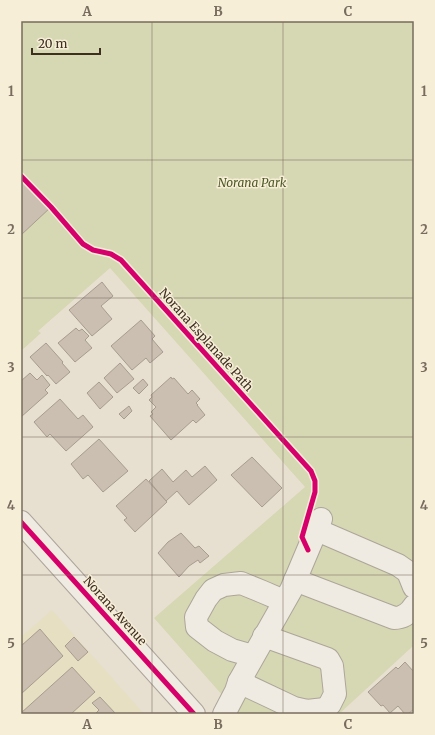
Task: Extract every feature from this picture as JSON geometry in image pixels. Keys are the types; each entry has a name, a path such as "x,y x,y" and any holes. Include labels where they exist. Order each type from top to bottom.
{"street":[{"name":"Norana Avenue","path":"21,522 194,714"},
{"path":"224,714 253,656 291,590 319,524 398,565 408,572 414,587"},
{"path":"295,580 394,618 400,618 410,612 414,606"},
{"path":"253,656 232,650 215,641 197,627 196,617 206,599 213,590 224,585 241,583 284,601"},
{"path":"239,682 294,708 307,711 325,709 330,704 334,694 332,666 328,659 264,636"}],"shaded area":[{"path":"52,610 144,714 21,714 21,637"}],"green space":[{"name":"Norana Park","path":"21,21 414,21 414,648 412,647 339,714 239,714 154,618 305,487 110,268 38,331 41,333 21,351"}],"building":[{"path":"21,174 51,207 21,235"},
{"path":"102,282 113,296 101,306 112,319 92,336 69,310"},
{"path":"141,320 155,336 152,339 163,352 150,363 146,358 132,370 111,346"},
{"path":"76,328 79,331 82,329 89,336 85,340 92,348 75,362 58,343"},
{"path":"46,343 70,372 56,384 30,357"},
{"path":"120,363 134,379 117,393 104,378"},
{"path":"30,373 37,380 42,375 50,385 45,390 48,393 21,417 21,381"},
{"path":"171,377 172,379 174,378 188,394 192,390 200,399 196,403 205,415 196,423 193,420 171,440 150,416 153,414 151,412 156,407 149,400 152,397 151,395"},
{"path":"143,379 148,385 139,394 133,388"},
{"path":"99,382 113,397 100,409 87,393"},
{"path":"60,399 78,419 83,415 93,427 66,451 50,434 47,437 34,422"},
{"path":"129,406 132,411 124,419 119,414"},
{"path":"99,439 128,471 103,492 88,475 83,479 71,464"},
{"path":"252,457 282,488 262,507 231,475"},
{"path":"205,466 217,480 189,505 177,491 166,501 149,481 162,469 173,482 186,470 192,477"},
{"path":"146,479 167,502 135,532 124,520 127,518 116,506"},
{"path":"181,533 195,548 199,546 209,556 200,563 198,560 189,566 179,577 158,553 168,542"},
{"path":"40,629 63,656 21,694 21,646"},
{"path":"74,637 88,652 78,661 65,646"},
{"path":"405,662 414,672 414,709 408,714 405,714 398,706 390,713 368,692 396,667 398,669"},
{"path":"72,667 95,692 71,714 21,714 21,713"},
{"path":"100,697 116,714 95,714 99,710 92,703"}],"cycle path":[{"name":"Norana Esplanade Path","path":"21,176 51,207 83,244 93,250 111,254 121,260 311,471 315,481 315,492 302,537 308,550"},
{"path":"21,522 194,714"}]}
